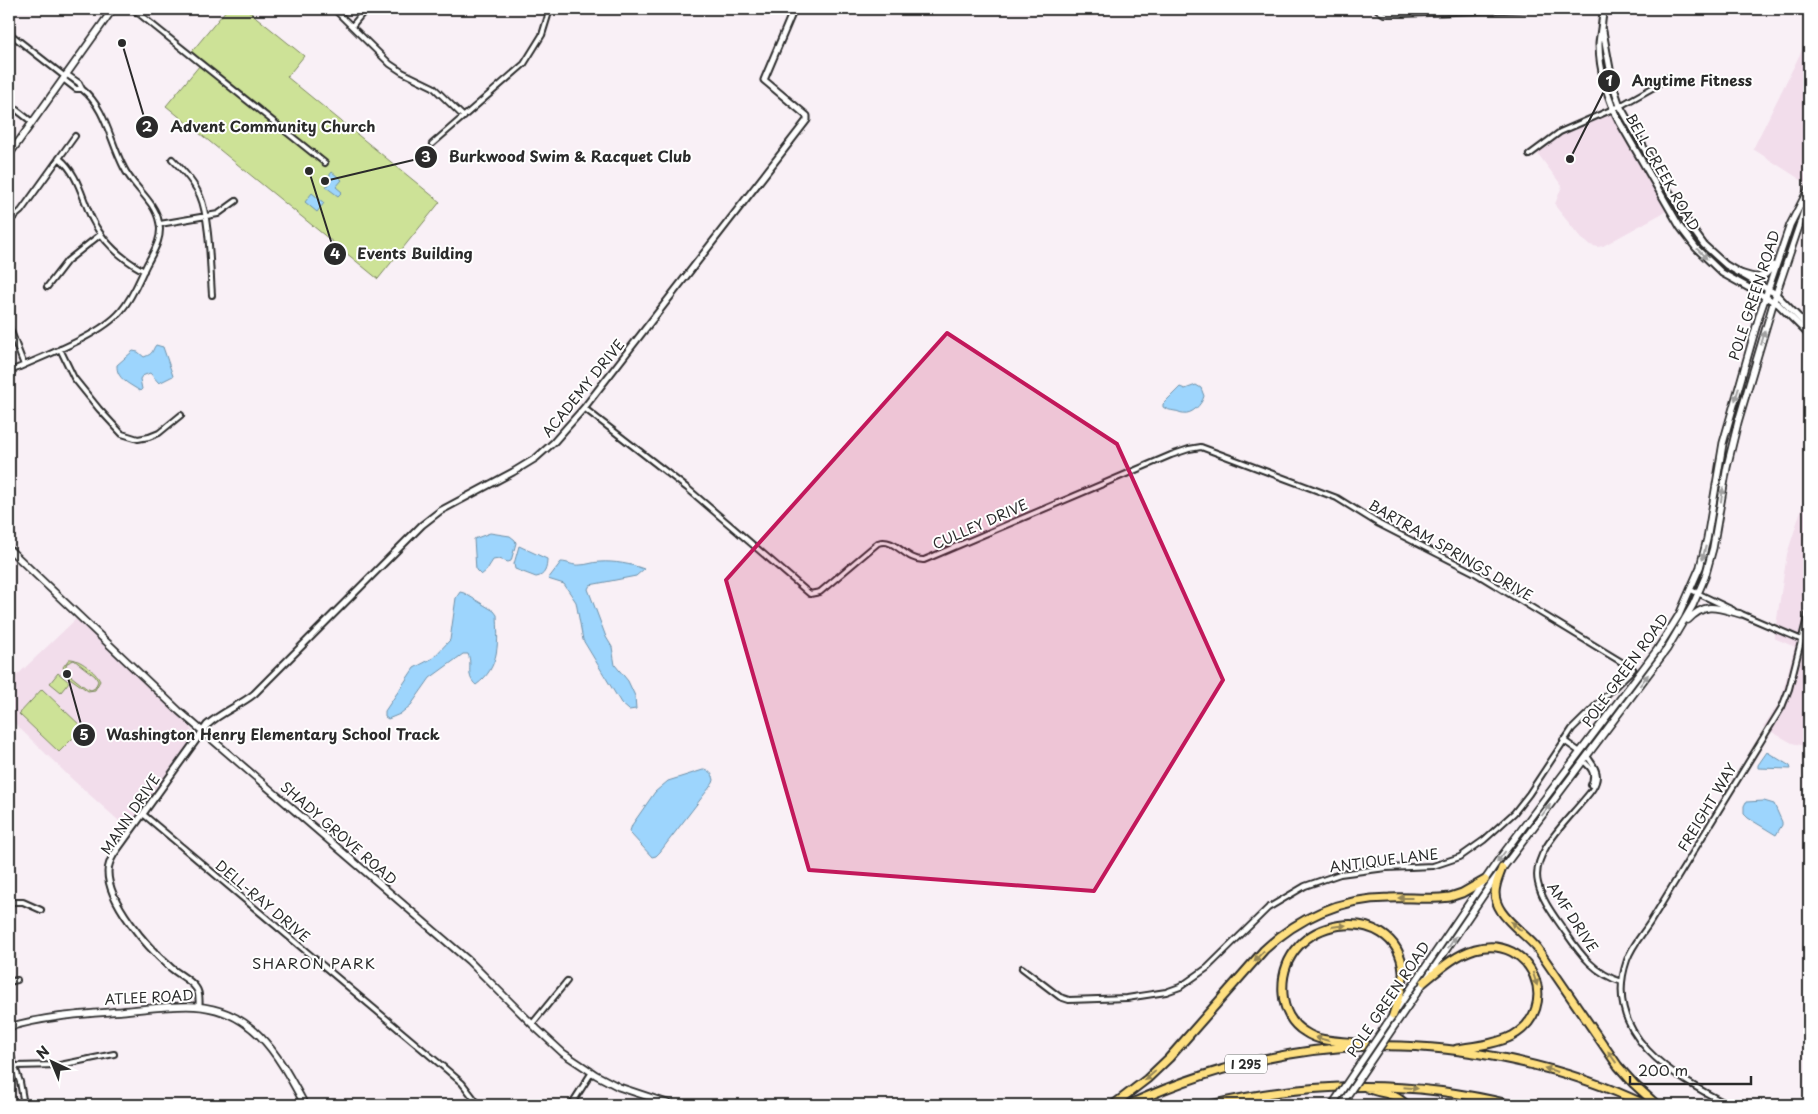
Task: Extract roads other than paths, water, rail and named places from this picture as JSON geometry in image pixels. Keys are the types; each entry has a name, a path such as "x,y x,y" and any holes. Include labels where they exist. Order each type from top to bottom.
{"highway":[{"path":"1502,868 1495,895 1495,901 1500,912 1528,937 1537,948 1623,1072 1657,1105"},
{"path":"1113,1105 1147,1079 1169,1058 1264,950 1280,936 1304,920 1340,905 1365,899 1450,897 1462,893 1485,880"},
{"path":"1370,1046 1357,1042 1336,1042 1319,1039 1304,1032 1293,1022 1284,1004 1283,988 1287,966 1294,952 1311,936 1334,926 1357,925 1380,934 1395,947 1403,969 1402,984 1393,1015"},
{"path":"1424,982 1459,956 1475,949 1490,947 1504,948 1522,958 1531,968 1536,981 1538,994 1534,1012 1518,1032 1495,1042 1447,1050"},
{"name":"I 295","path":"1128,1105 1194,1078 1253,1062 1310,1052 1370,1046 1447,1050 1500,1058 1545,1068 1592,1083 1646,1105"},
{"path":"1362,1086 1375,1092 1391,1094 1406,1105"},
{"name":"I 295","path":"1210,1105 1276,1092 1362,1086 1434,1091 1513,1105"},
{"path":"1245,1105 1276,1092"}],"main road":[{"path":"9,155 113,9"},
{"name":"POLE GREEN ROAD","path":"1332,1105 1485,880 1666,638 1692,590 1706,546 1718,465 1767,289 1790,224 1809,188"},
{"name":"POLE GREEN ROAD","path":"1341,1105 1502,868 1668,649 1680,630 1698,593 1713,548 1731,446 1776,294 1809,197"},
{"path":"1737,272 1757,278 1766,274 1790,224"},
{"name":"SHADY GROVE ROAD","path":"9,550 153,688 469,961 563,1053 592,1072 619,1086 673,1105"},
{"path":"1680,630 1694,614 1704,608 1716,608 1740,614"},
{"path":"1583,761 1580,752 1585,751 1599,734 1609,727"},
{"name":"ATLEE ROAD","path":"9,1027 53,1017 200,1006 233,1016 259,1033 281,1061 305,1105"}],"street":[{"path":"133,9 325,163"},
{"path":"334,9 390,64 433,87 464,117"},
{"path":"352,26 366,9"},
{"path":"432,144 524,64 542,35 550,9"},
{"name":"ACADEMY DRIVE","path":"202,730 222,712 254,694 422,525 440,511 536,458 554,442 584,408 807,120 807,116 764,80 794,9"},
{"path":"1378,10 1384,14 1403,14 1529,9"},
{"name":"BELL CREEK ROAD","path":"1603,9 1599,43 1605,82 1614,109 1620,123 1688,238 1722,273 1774,301 1809,335"},
{"name":"BELL CREEK ROAD","path":"1602,23 1613,85 1620,106 1695,234 1715,256 1737,272 1776,294 1809,328"},
{"path":"9,33 64,76 76,89 82,89 91,97 98,107 131,182 154,210 160,224 158,242 129,300 120,312 102,327 60,349 9,372"},
{"path":"1529,155 1551,137 1620,106 1666,78"},
{"path":"9,104 32,122"},
{"path":"9,219 21,211 75,136"},
{"path":"59,158 72,171 92,219 101,234 122,257 144,272"},
{"path":"172,159 198,191 203,204 212,295"},
{"path":"160,224 205,217 223,212 236,201"},
{"path":"47,287 67,261 101,234"},
{"path":"9,326 24,365"},
{"path":"60,349 74,378 99,410 122,434 138,438 149,437 159,432 180,415"},
{"name":"CULLEY DRIVE","path":"584,408 687,488 807,592 814,594 820,592 878,543 890,542 911,558 924,560 1112,479 1171,455 1194,448 1205,448 1306,486"},
{"name":"BARTRAM SPRINGS DRIVE","path":"1306,486 1337,498 1379,524 1457,563 1633,669"},
{"path":"1692,590 1740,614 1802,640"},
{"name":"FREIGHT WAY","path":"1622,982 1627,960 1633,948 1782,707 1787,696 1809,610"},
{"name":"ANTIQUE LANE","path":"1022,968 1060,997 1069,1000 1127,998 1173,990 1207,968 1268,908 1305,886 1333,876 1360,871 1433,866 1452,861 1502,825 1523,803 1563,740 1578,722 1633,669"},
{"name":"MANN DRIVE","path":"200,1006 199,993 195,987 170,968 124,913 110,886 108,870 111,859 202,730"},
{"path":"1563,740 1580,752"},
{"name":"AMF DRIVE","path":"1583,761 1593,771 1593,782 1544,851 1538,865 1537,878 1540,890 1550,908 1584,958 1602,973 1622,982"},
{"name":"DELL-RAY DRIVE","path":"143,814 447,1070 469,1091 479,1105"},
{"path":"9,902 23,902 41,910"},
{"path":"9,982 17,980"},
{"path":"532,1024 567,981"},
{"path":"1622,982 1626,1016 1634,1033 1647,1050 1674,1075 1729,1105"},
{"path":"9,1050 15,1066 24,1105"},
{"path":"15,1066 53,1066 114,1054"},
{"path":"571,1105 592,1072"}],"water":[{"path":"332,172 342,180 336,187 342,192 338,196 326,187 331,180 328,177"},
{"path":"312,193 324,203 317,212 305,202"},
{"path":"156,345 163,347 173,376 159,383 150,373 142,376 140,379 142,389 140,391 121,378 117,365 133,351 138,352 144,357 147,356"},
{"path":"1196,385 1201,388 1204,396 1193,411 1182,413 1163,407 1163,404 1180,387 1185,389"},
{"path":"490,533 510,536 516,543 511,561 493,560 481,575 476,570 474,539"},
{"path":"519,546 547,559 546,568 542,575 536,577 515,569 514,564"},
{"path":"561,562 585,565 597,562 611,562 628,564 644,569 636,576 590,585 588,589 606,637 612,647 615,665 628,681 635,696 636,709 629,710 621,703 583,640 576,602 564,584 548,579"},
{"path":"460,592 494,611 497,615 496,653 490,670 476,685 471,678 468,654 463,654 430,678 411,705 400,714 388,719 385,717 385,711 414,668 433,658 450,640 456,598"},
{"path":"1767,752 1790,766 1791,769 1758,768"},
{"path":"703,770 712,774 713,783 660,852 652,857 631,834 632,825 655,792 668,781"},
{"path":"1764,801 1774,804 1782,822 1776,835 1744,814 1746,802"}],"place":[{"name":"Advent Community Church","path":"122,43"},
{"name":"Anytime Fitness","path":"1570,159"},
{"name":"Events Building","path":"309,171"},
{"name":"Burkwood Swim & Racquet Club","path":"325,181"},
{"name":"Washington Henry Elementary School Track","path":"67,674"}],"district":[{"name":"SHARON PARK","path":"314,962"}]}
